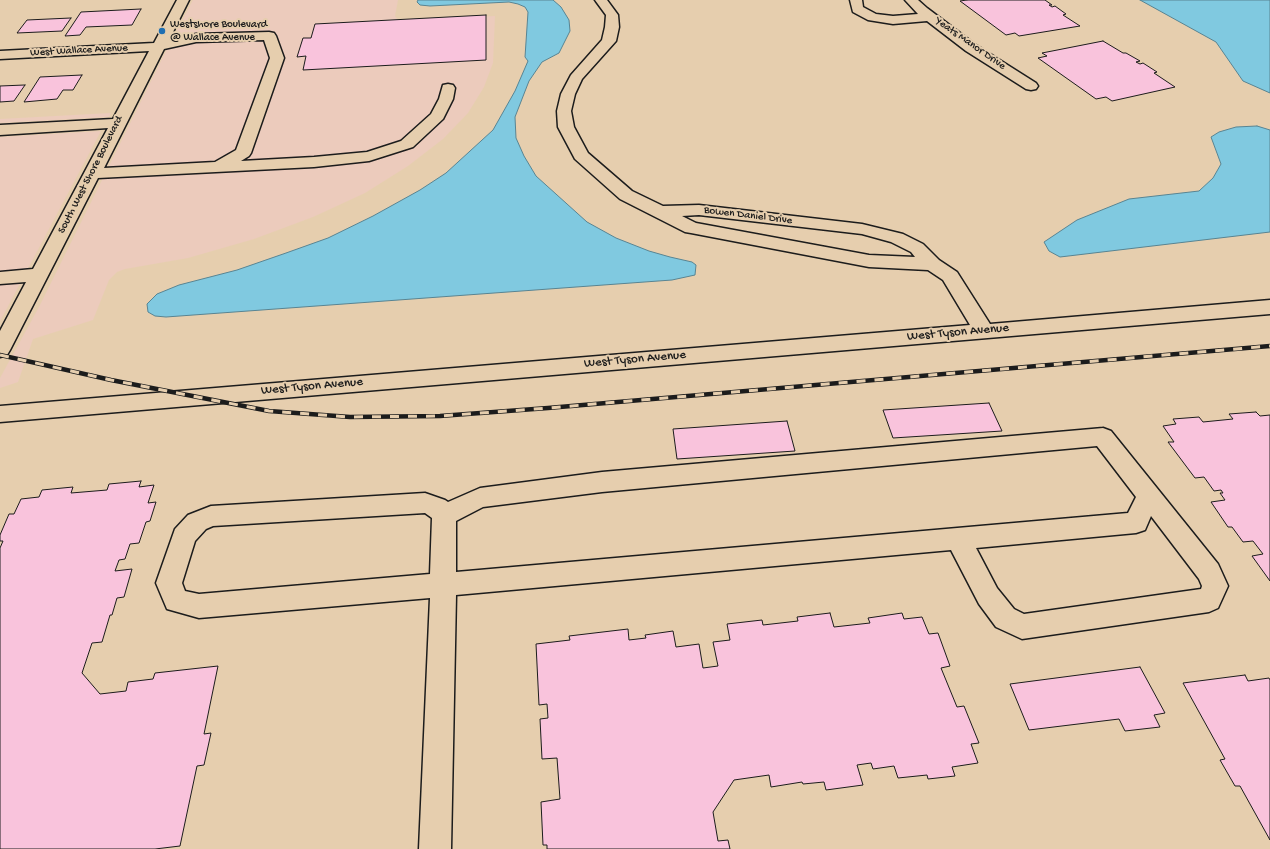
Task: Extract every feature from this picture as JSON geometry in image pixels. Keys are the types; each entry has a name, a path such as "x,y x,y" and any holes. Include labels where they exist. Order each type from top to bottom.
{"street":[{"name":"South West Shore Boulevard","path":"0,350 157,47 183,0"},
{"name":"Bowen Daniel Drive","path":"601,0 612,15 612,28 609,41 576,78 568,94 564,112 566,127 580,156 626,195 691,228 869,261 932,264"},
{"path":"856,0 857,9 873,17 893,20 931,17"},
{"name":"Yeats Manor Drive","path":"911,0 971,48 1031,86"},
{"name":"West Wallace Avenue","path":"0,56 157,47 196,38 269,36 277,58 244,153 220,166"},
{"path":"92,174 351,159 368,156 407,144 438,116 446,99 448,88"},
{"path":"0,130 118,123"},
{"name":"Bowen Daniel Drive","path":"660,211 700,210 862,229 897,238 917,248 932,264 950,276 984,331"},
{"path":"830,254 835,226"},
{"path":"0,278 40,275"},
{"name":"West Tyson Avenue","path":"0,414 984,331 1268,309"},
{"path":"444,515 480,498 602,482 1103,437 1209,572 1214,586 1209,600 1022,627 1005,618 988,596 958,539"},
{"path":"435,849 443,585 444,515 437,507 424,503 211,516 197,522 184,536 169,583 176,601 199,606 443,585 1136,523 1148,495"}],"shaded area":[{"path":"193,0 398,0 395,16 398,20 495,16 493,63 484,87 468,113 443,139 408,166 365,193 313,217 254,239 188,258 125,269 117,272 109,280 93,320 33,339 18,382 0,388 0,378 39,307 168,47"},
{"path":"111,113 109,117 0,123 0,119"},
{"path":"101,131 6,310 0,321 0,137"}],"water":[{"path":"418,0 553,0 561,7 569,20 570,31 559,53 542,62 529,81 515,117 516,138 524,156 536,176 587,222 616,238 649,251 692,262 696,265 695,275 672,280 166,317 155,316 148,312 147,304 157,294 179,285 237,270 328,238 373,216 420,190 446,173 493,130 515,91 528,61 525,57 528,12 525,7 509,2 430,6 420,5 417,2"},
{"path":"1140,0 1270,0 1270,93 1243,81 1216,42"},
{"path":"1257,126 1270,130 1270,232 1060,257 1049,251 1044,242 1077,220 1129,199 1199,191 1213,178 1221,164 1211,137 1219,132 1236,127"}],"building":[{"path":"1045,0 1052,5 1049,5 1052,7 1055,6 1066,14 1063,15 1080,26 1019,36 1015,33 1006,35 960,1"},
{"path":"141,9 132,25 86,27 80,35 65,36 81,12"},
{"path":"486,15 486,60 303,70 306,56 297,57 303,38 311,38 315,24"},
{"path":"71,18 62,31 17,33 27,20"},
{"path":"1103,41 1140,61 1136,62 1140,64 1143,63 1157,72 1154,73 1175,87 1112,101 1106,97 1096,99 1038,58 1047,56 1042,53"},
{"path":"82,75 73,90 63,90 57,99 24,102 40,77"},
{"path":"25,85 14,101 0,102 0,86"},
{"path":"989,403 1002,431 893,438 883,410"},
{"path":"1256,412 1260,416 1270,415 1270,581 1252,556 1263,554 1253,541 1243,542 1232,527 1228,527 1211,502 1225,500 1220,493 1223,493 1221,490 1214,491 1204,477 1195,478 1168,442 1174,442 1163,426 1176,424 1173,419 1199,417 1203,422 1233,419 1229,414"},
{"path":"787,421 795,451 677,459 673,429"},
{"path":"141,481 139,487 154,485 148,503 156,502 150,521 146,522 139,543 130,544 125,559 119,560 115,571 132,569 124,597 117,598 102,642 92,643 82,673 100,694 126,691 128,682 153,679 155,673 218,666 204,734 211,733 204,765 197,766 180,846 155,849 0,849 0,548 3,541 0,541 0,535 9,514 14,514 21,499 39,497 42,490 73,487 71,493 107,490 109,484"},
{"path":"830,613 834,627 870,623 868,618 902,613 904,619 922,617 929,634 938,633 950,666 941,668 957,707 964,706 979,743 971,744 978,763 952,767 955,776 928,779 927,775 898,778 894,766 873,769 871,763 857,765 863,785 826,790 824,782 803,784 802,782 771,787 769,775 734,780 713,812 718,841 728,840 730,849 547,849 547,845 543,845 541,802 560,799 557,758 542,759 540,719 548,718 547,704 539,705 536,644 570,640 569,636 628,629 629,640 646,638 645,635 673,631 676,647 699,644 703,668 718,666 713,642 730,640 727,624 762,620 763,625 798,621 797,617"},
{"path":"1140,667 1165,713 1154,715 1160,727 1125,731 1119,719 1029,730 1010,684"},
{"path":"1245,675 1248,681 1269,678 1270,680 1270,840 1240,786 1235,786 1220,760 1225,759 1183,683"}],"railway":[{"path":"0,355 111,380 269,411 350,417 440,416 548,408 1270,346"}],"place":[{"name":"Westshore Boulevard @ Wallace Avenue","path":"162,31"}]}
